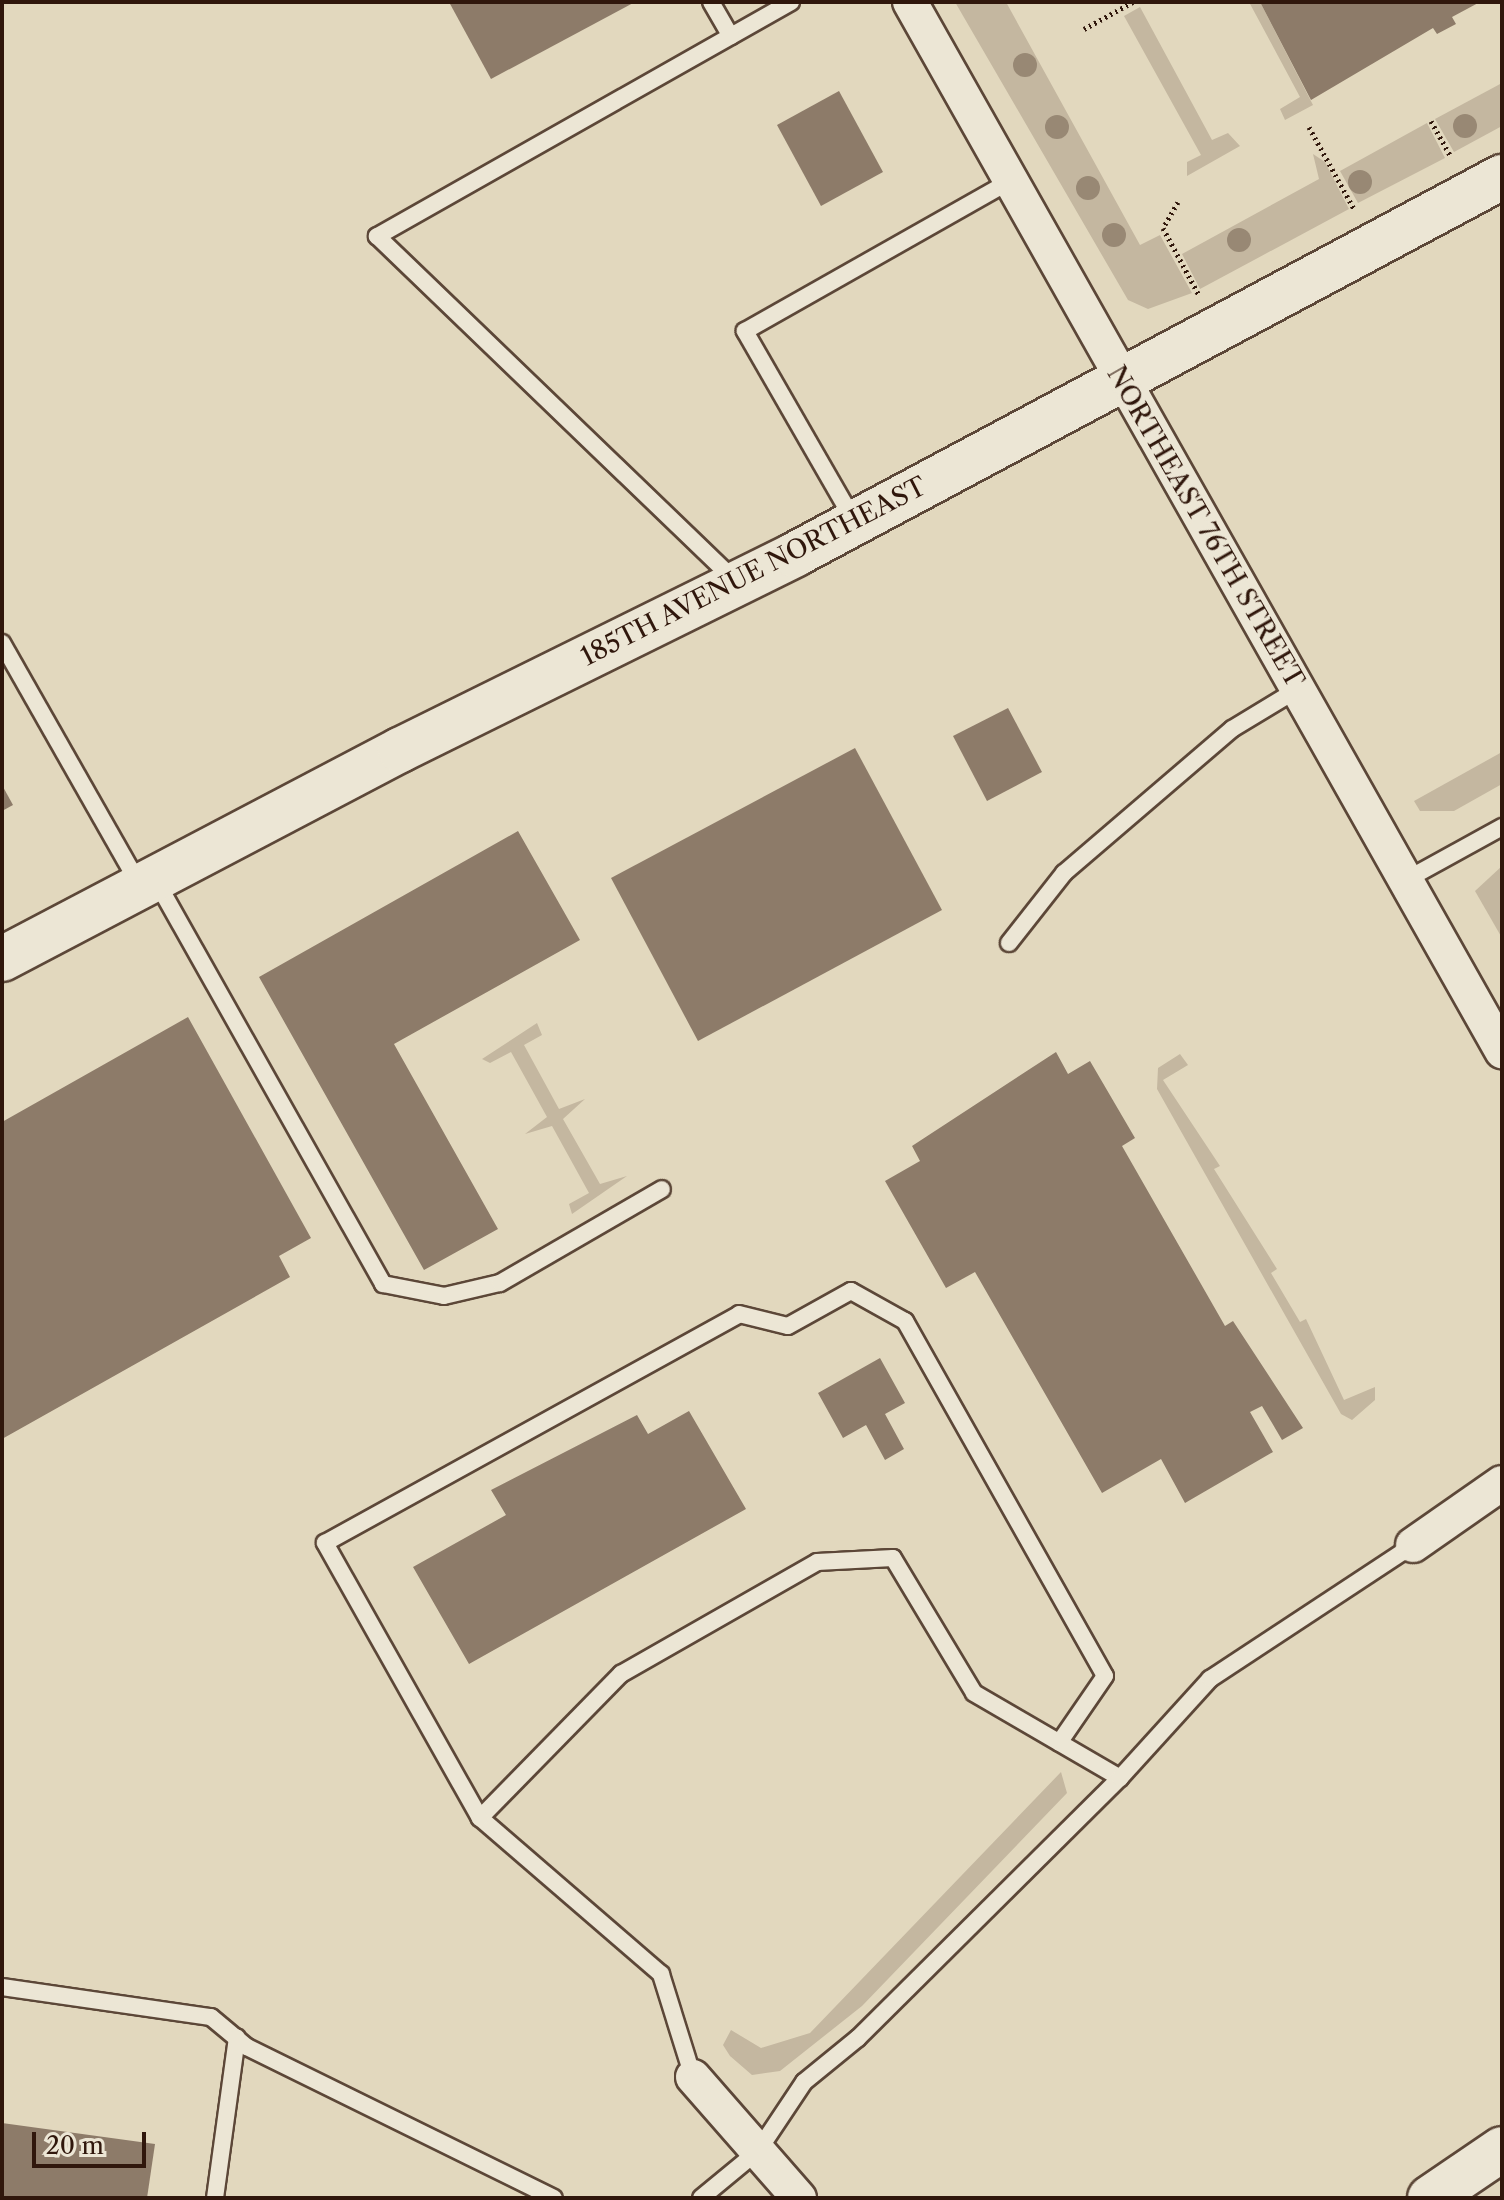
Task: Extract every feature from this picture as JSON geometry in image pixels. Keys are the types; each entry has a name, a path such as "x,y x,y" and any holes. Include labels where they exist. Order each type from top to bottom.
{"street":[{"name":"NORTHEAST 76TH STREET","path":"910,2 1502,1051"},
{"name":"185TH AVENUE NORTHEAST","path":"2,959 147,882 738,583 1502,177"},
{"path":"1413,1545 1502,1483"},
{"path":"693,2077 799,2198"},
{"path":"1430,2198 1502,2149"}],"lane":[{"path":"711,2 731,36"},
{"path":"738,583 377,236 791,2"},
{"path":"855,522 745,331 1010,181"},
{"path":"2,643 147,882 383,1284 444,1296 500,1283 662,1189"},
{"path":"1009,943 1064,873 1232,729 1298,689"},
{"path":"1406,880 1502,827"},
{"path":"693,2077 661,1974 480,1818 325,1543 739,1314 788,1326 851,1291 905,1321 1105,1676 1059,1743"},
{"path":"701,2198 758,2151 804,2082 858,2038 1120,1778 1210,1679 1413,1545"},
{"path":"480,1818 621,1674 817,1562 893,1558 974,1693 1120,1778"},
{"path":"2,1987 211,2017 237,2038 554,2198"},
{"path":"215,2198 237,2038"}],"path":[{"path":"1084,29 1133,2"},
{"path":"1431,121 1451,158"},
{"path":"1309,127 1355,210"},
{"path":"1178,202 1163,228 1199,295"}],"shaded area":[{"path":"955,2 1006,2 1140,245 1160,235 1192,293 1148,309 1128,300"},
{"path":"1249,2 1260,2 1313,105 1285,120 1280,109 1300,97"},
{"path":"1140,7 1212,140 1228,133 1240,146 1187,176 1187,162 1201,155 1124,16"},
{"path":"1502,83 1502,126 1454,152 1435,119"},
{"path":"1427,123 1445,158 1358,203 1340,171"},
{"path":"1313,154 1325,162 1349,209 1200,289 1182,254 1319,179"},
{"path":"1502,752 1502,784 1454,811 1420,811 1414,801"},
{"path":"1502,866 1502,938 1475,891"},
{"path":"537,1023 542,1035 524,1045 559,1109 585,1099 563,1119 600,1184 627,1176 572,1214 569,1204 589,1193 552,1126 525,1134 547,1117 511,1052 490,1063 482,1059"},
{"path":"1180,1054 1188,1065 1163,1080 1220,1166 1214,1169 1277,1269 1271,1273 1300,1322 1306,1319 1344,1400 1375,1387 1375,1400 1352,1420 1341,1414 1157,1089 1158,1068"},
{"path":"1061,1772 1067,1793 862,2006 780,2071 752,2075 730,2056 723,2045 731,2030 761,2048 810,2033"}],"building":[{"path":"449,2 635,2 491,79"},
{"path":"1260,2 1480,2 1452,17 1456,24 1437,34 1433,28 1311,100"},
{"path":"839,91 883,172 821,206 777,125"},
{"path":"1008,708 1042,772 987,801 953,736"},
{"path":"855,748 942,910 698,1041 611,878"},
{"path":"2,785 13,805 2,811"},
{"path":"518,831 580,940 394,1044 498,1229 424,1270 259,977"},
{"path":"188,1017 311,1238 279,1256 290,1277 2,1439 2,1122"},
{"path":"1056,1052 1068,1074 1090,1061 1135,1138 1122,1146 1225,1326 1233,1321 1303,1428 1282,1440 1262,1406 1250,1412 1273,1452 1185,1503 1161,1459 1102,1493 975,1272 946,1288 885,1181 920,1161 912,1146"},
{"path":"880,1358 905,1403 885,1414 904,1449 885,1460 866,1425 843,1438 818,1393"},
{"path":"689,1411 746,1509 469,1664 413,1567 506,1515 491,1490 637,1415 648,1434"},
{"path":"2,2123 155,2144 147,2198 2,2198"}]}
